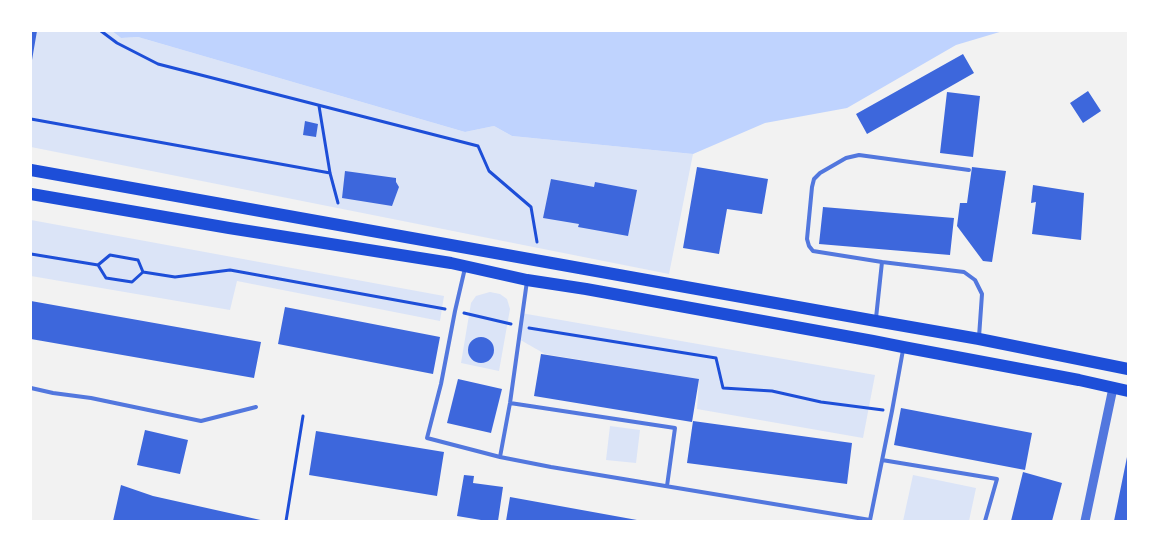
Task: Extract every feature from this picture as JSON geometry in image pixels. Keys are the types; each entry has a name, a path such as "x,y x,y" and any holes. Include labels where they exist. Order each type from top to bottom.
{"main road":[{"path":"31,170 876,321 1128,369"},
{"path":"31,194 466,267 527,280 873,340 1128,391"}],"street":[{"path":"1085,521 1112,388"}],"lane":[{"path":"969,170 859,155 846,158 820,173 814,179 807,239 809,246 813,250 882,262 964,272 975,280 982,294 979,340"},
{"path":"876,321 882,262"},
{"path":"466,267 455,311 442,384 427,438 500,457 551,467 870,520 903,347"},
{"path":"500,457 510,403 527,280"},
{"path":"31,388 91,398 201,421 256,407"},
{"path":"510,403 675,428 667,486"},
{"path":"882,460 997,479 984,521"}],"path":[{"path":"101,31 118,44 158,64 478,146 489,171 531,207 536,242"},
{"path":"319,106 330,173 338,203"},
{"path":"31,119 330,173"},
{"path":"98,265 106,278 132,282 143,272"},
{"path":"286,521 303,416"}],"shaded area":[{"path":"31,31 112,31 121,38 138,37 465,132 494,126 512,136 693,154 669,274 31,147"},
{"path":"31,220 444,296 440,321 237,281 230,310 31,276"},
{"path":"490,292 500,294 507,299 510,309 499,371 461,363 471,303 476,296"},
{"path":"521,313 875,375 863,438 697,409 699,379 545,354 517,338"},
{"path":"610,426 640,430 636,463 606,460"},
{"path":"913,475 976,488 969,521 903,521"}],"water":[{"path":"112,31 1003,31 956,45 847,108 765,123 693,154 512,136 494,126 465,132 138,37 121,38"}],"building":[{"path":"31,31 37,31 32,60 31,60"},
{"path":"963,54 974,73 867,134 856,114"},
{"path":"1088,91 1101,111 1083,123 1070,103"},
{"path":"947,92 980,96 973,157 940,153"},
{"path":"305,121 318,124 316,137 303,135"},
{"path":"697,167 768,179 762,214 727,209 719,254 683,248"},
{"path":"972,167 1006,171 992,262 983,261 957,226 960,203 967,203"},
{"path":"345,171 396,178 399,187 392,206 342,198"},
{"path":"551,179 594,187 595,182 637,190 628,236 578,227 579,224 543,218"},
{"path":"1033,185 1084,193 1081,240 1032,234 1036,202 1031,203"},
{"path":"823,207 954,218 950,255 819,244"},
{"path":"31,301 261,342 254,378 31,339"},
{"path":"285,307 440,337 433,374 278,344"},
{"path":"481,337 490,341 494,350 490,359 481,363 472,359 468,350 472,341"},
{"path":"541,354 699,379 692,422 534,396"},
{"path":"458,379 502,389 491,433 447,423"},
{"path":"901,408 1032,433 1025,470 894,445"},
{"path":"693,421 852,443 847,484 687,463"},
{"path":"145,430 188,440 180,474 137,465"},
{"path":"316,431 444,452 437,496 309,475"},
{"path":"1127,457 1128,521 1114,521"},
{"path":"1023,472 1062,483 1052,521 1011,521"},
{"path":"464,475 474,476 473,483 503,487 498,521 457,516"},
{"path":"121,485 153,496 265,521 113,521"},
{"path":"510,497 637,520 637,521 506,521"}]}
